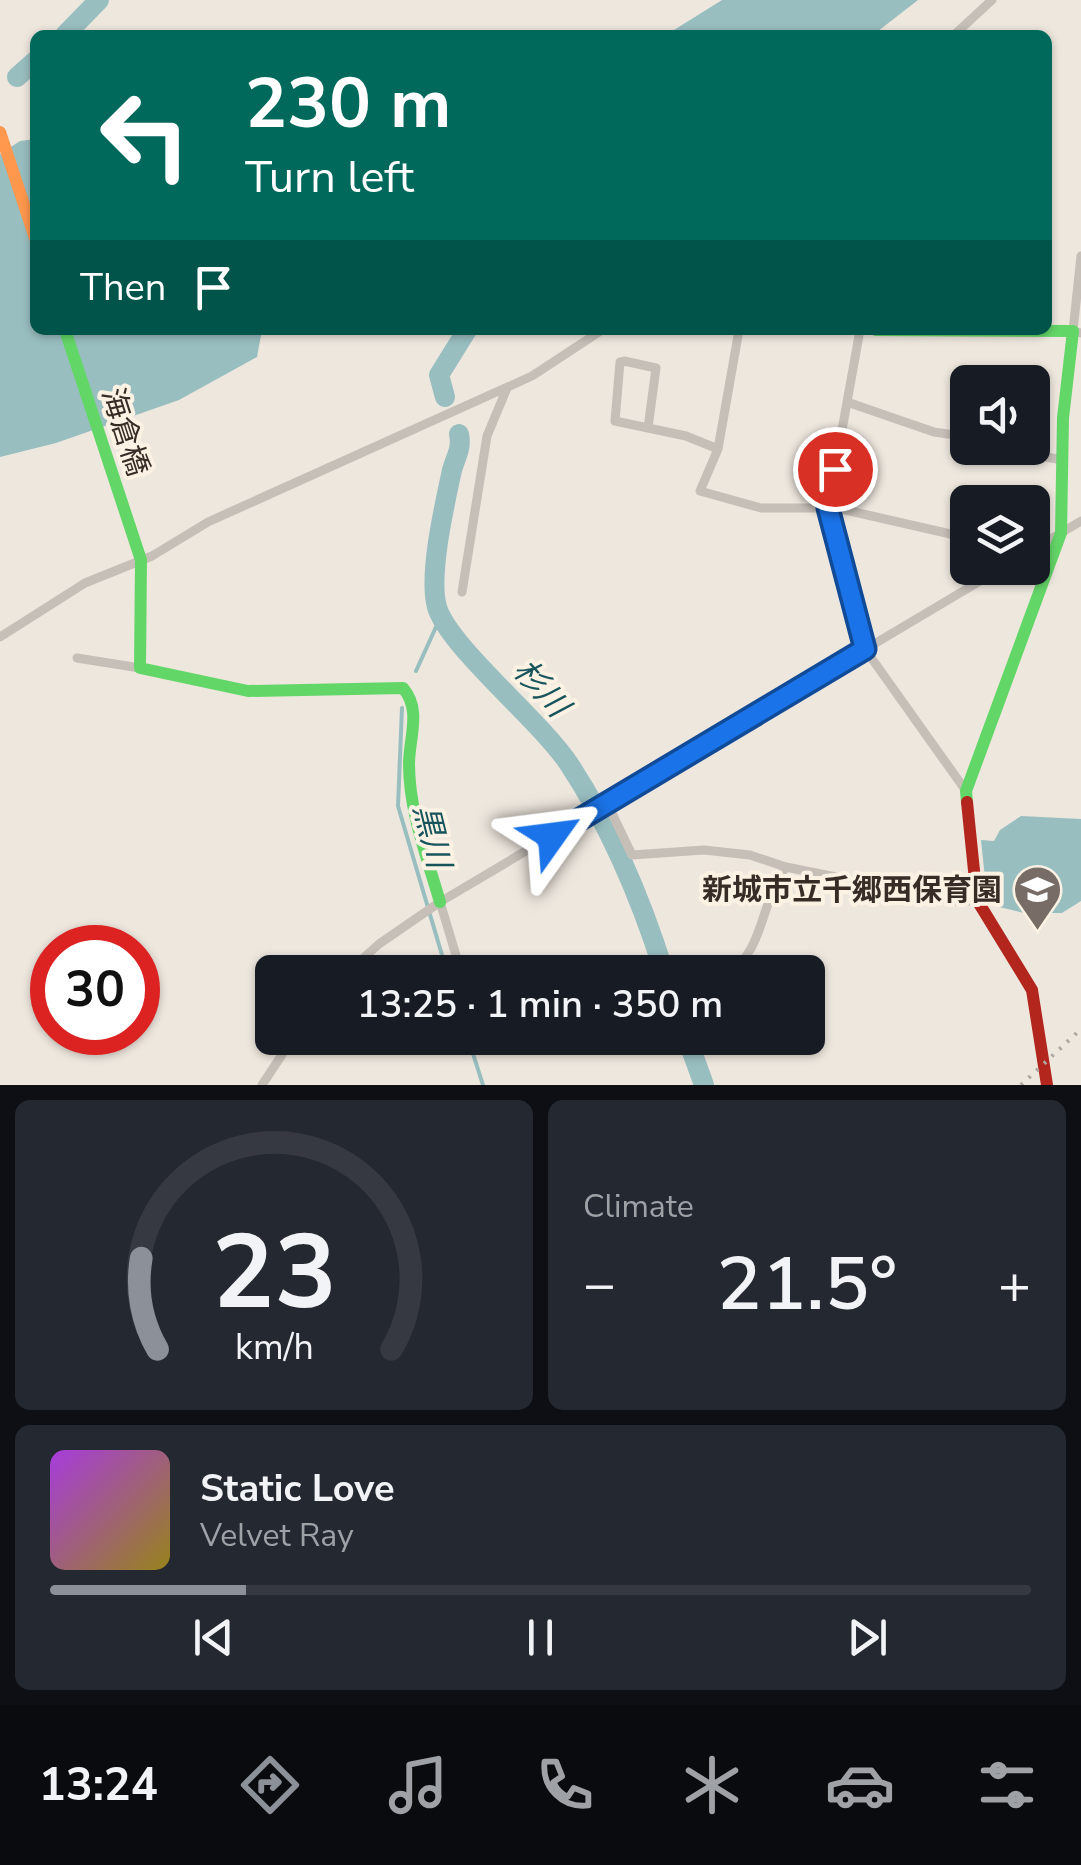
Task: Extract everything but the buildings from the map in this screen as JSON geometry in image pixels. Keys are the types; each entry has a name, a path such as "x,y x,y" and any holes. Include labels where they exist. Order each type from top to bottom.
{"street":[{"path":"959,30 992,0"},
{"path":"0,132 30,223"},
{"path":"1046,1085 1032,990 978,900 966,791 1061,533 1062,460 1077,332 1081,256"},
{"path":"1052,332 1077,332"},
{"name":"海倉橋","path":"67,335 140,556 140,668"},
{"path":"0,637 86,583 208,522 507,388 594,335"},
{"path":"738,335 718,449 700,491 762,508 828,508 950,534"},
{"path":"859,335 828,508 865,649 966,791"},
{"path":"648,428 656,368 624,360 620,362 613,418 718,449"},
{"path":"462,592 486,436 507,388"},
{"path":"847,402 950,434"},
{"path":"1050,458 1062,460"},
{"path":"1050,539 1081,521"},
{"path":"369,955 437,904 973,585"},
{"path":"76,658 248,691 403,688 414,706 409,769 414,819 454,955"},
{"path":"604,804 632,855 704,850 750,854 786,867 960,902 978,900"},
{"path":"745,955 768,896 786,867"},
{"path":"262,1085 282,1055"}],"water":[{"path":"722,0 918,0 879,30 674,30"},
{"path":"30,140 30,335 261,335 257,357 179,400 56,443 0,457 0,154 20,141"},
{"path":"1021,816 1081,819 1081,901 1062,913 1024,913 995,906 986,888 981,840 994,841 1000,830"}],"waterway":[{"path":"70,30 99,0"},
{"path":"17,77 30,65"},
{"name":"杉川","path":"445,397 439,375 464,335"},
{"name":"杉川","path":"459,434 436,558 437,607 458,642 569,764 624,865 658,955"},
{"name":"黒川","path":"416,671 441,616"},
{"name":"黒川","path":"402,708 398,806 442,955"},
{"name":"黒川","path":"473,1055 483,1085"},
{"name":"杉川","path":"693,1055 704,1085"}],"railway":[{"path":"1021,1085 1081,1029"}],"traffic: fast":[{"path":"967,802 966,791 1061,533 1063,418 1073,331 1052,331"},
{"path":"67,335 141,560 140,668 248,691 403,688 413,715 409,764 412,799 440,902"}],"traffic: slow":[{"path":"0,132 30,223"}],"traffic: jam":[{"path":"967,802 977,900 1032,990 1047,1085"}],"place":[{"name":"新城市立千郷西保育園","path":"1037,932"}],"route":[{"path":"552,836 865,649 828,508 835,469"}]}
